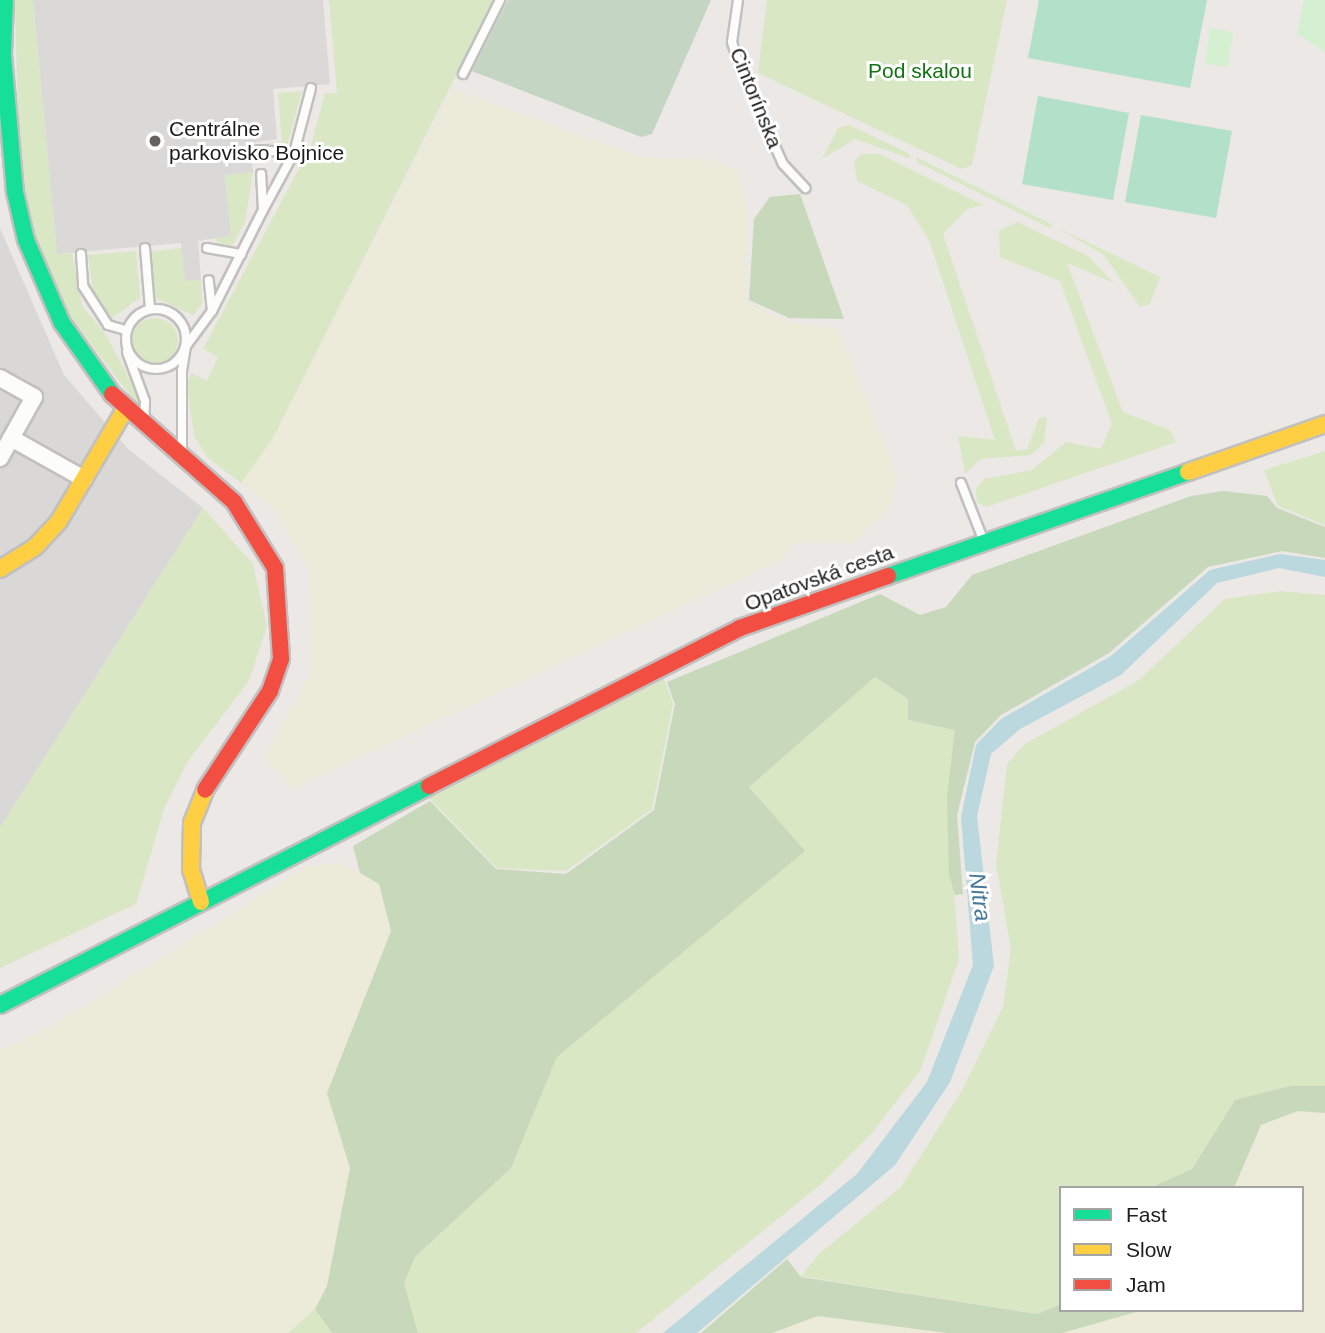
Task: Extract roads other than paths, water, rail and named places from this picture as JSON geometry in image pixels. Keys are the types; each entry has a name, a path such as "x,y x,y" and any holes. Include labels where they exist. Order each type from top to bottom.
{"street":[{"path":"5,0 1,59 4,146 41,278 68,333 124,411 179,460 234,502 258,535 275,568 284,631 270,691 210,779 192,823 191,870 201,902"},
{"path":"0,378 34,397 0,458"},
{"path":"0,569 35,547 84,478 124,411"},
{"name":"Opatovská cesta","path":"0,1005 350,824 740,628 1325,424"},
{"path":"12,438 84,478"}],"lane":[{"path":"463,74 500,0"},
{"name":"Cintorínska","path":"738,0 732,43 740,68 783,164 805,188"},
{"path":"127,349 150,370 173,364 212,311 294,153 311,88"},
{"path":"259,150 294,153"},
{"path":"261,174 263,210"},
{"path":"145,248 150,309"},
{"path":"206,248 241,254"},
{"path":"81,254 83,286 108,326 126,330"},
{"path":"209,280 212,311"},
{"path":"126,330 150,309"},
{"path":"150,309 174,314 186,346 177,401 185,444 179,460"},
{"path":"126,330 127,349 145,401 142,429"},
{"path":"961,484 984,541"}],"water":[{"name":"Nitra","path":"1280,554 1325,560 1325,577 1279,568 1217,583 1121,675 1020,729 991,754 977,816 994,966 950,1082 895,1165 697,1333 663,1333 857,1174 927,1082 973,965 961,817 976,745 1001,719 1111,656 1210,570"}],"place":[{"name":"Centrálne parkovisko Bojnice","path":"155,141"}],"park label":[{"name":"Pod skalou","path":"920,71"}]}
